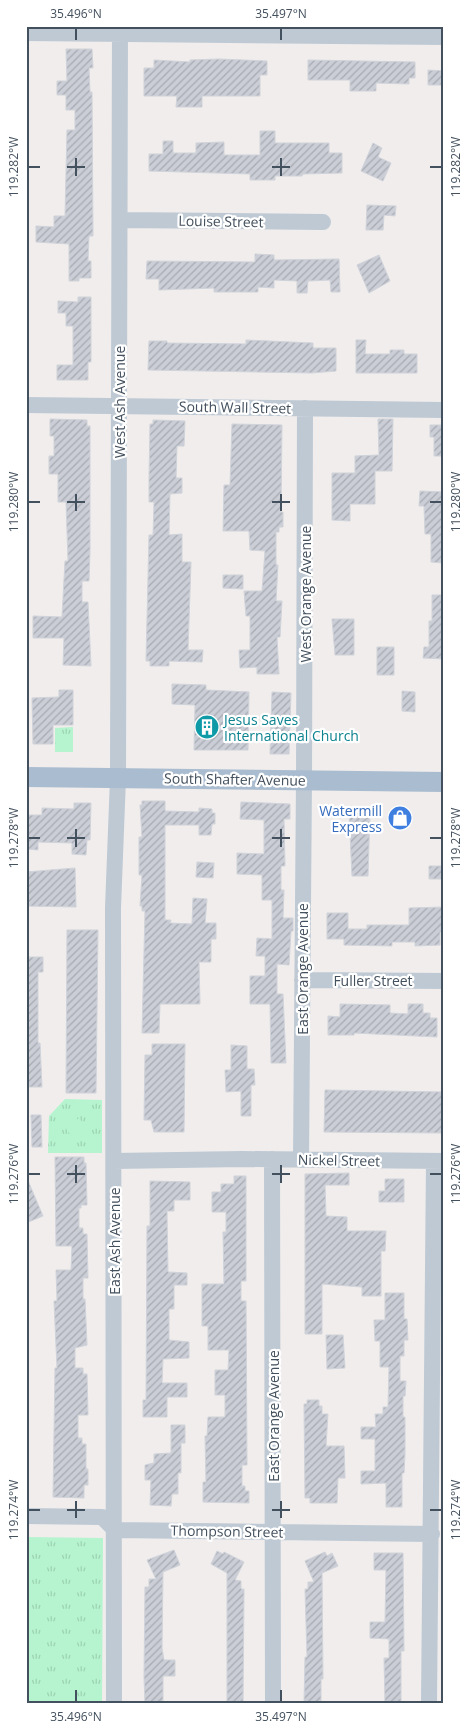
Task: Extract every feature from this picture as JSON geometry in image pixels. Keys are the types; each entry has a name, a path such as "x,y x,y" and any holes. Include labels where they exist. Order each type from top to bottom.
{"main road":[{"name":"South Shafter Avenue","path":"26,777 444,782"}],"street":[{"path":"26,33 120,30 402,32 444,38"},
{"name":"West Ash Avenue","path":"118,778 120,30"},
{"name":"Louise Street","path":"120,220 323,222"},
{"name":"South Wall Street","path":"26,405 444,410"},
{"name":"West Orange Avenue","path":"304,780 305,408"},
{"name":"East Ash Avenue","path":"114,1704 113,908 118,778"},
{"name":"East Orange Avenue","path":"301,1160 304,780"},
{"name":"Fuller Street","path":"302,980 444,980"},
{"name":"East Orange Avenue","path":"272,1159 273,1704"},
{"name":"Nickel Street","path":"114,1161 272,1159 439,1161"},
{"path":"429,1704 436,1675 432,1534 439,1161"},
{"path":"26,1516 102,1517 115,1530"},
{"name":"Thompson Street","path":"115,1530 432,1534"}],"green space":[{"path":"73,727 73,752 55,752 55,728"},
{"path":"65,1099 102,1100 102,1153 48,1153 49,1116"},
{"path":"79,1118 90,1132 78,1143 66,1129"},
{"path":"26,1537 103,1538 102,1704 26,1704"}],"building":[{"path":"66,49 92,49 93,68 89,68 90,92 92,92 93,236 89,236 88,261 91,261 91,278 79,278 79,281 69,281 69,244 36,242 36,226 54,227 54,216 65,216 67,130 75,130 75,110 66,110 66,95 57,95 57,81 67,81"},
{"path":"154,60 190,62 190,60 267,61 267,75 260,75 260,96 202,96 202,107 176,107 177,96 144,96 144,68 154,68"},
{"path":"308,60 415,62 415,78 409,78 409,84 376,83 376,91 350,91 350,80 308,80"},
{"path":"428,70 444,71 444,85 428,85"},
{"path":"260,131 275,131 275,143 329,143 329,153 342,153 342,173 275,176 275,180 250,180 250,174 149,171 149,154 163,154 163,141 173,141 173,153 196,153 196,143 224,142 224,155 260,155"},
{"path":"373,143 382,148 378,157 391,163 383,181 361,171"},
{"path":"367,205 396,206 395,216 384,215 383,230 366,230"},
{"path":"255,254 274,255 274,260 339,259 340,292 331,292 330,280 308,281 307,293 297,293 297,281 274,280 274,288 258,287 258,292 214,292 214,288 159,290 159,279 146,279 147,261 255,262"},
{"path":"379,255 390,281 369,293 357,265"},
{"path":"78,297 91,297 91,362 88,362 88,380 57,380 57,365 73,365 73,326 66,326 66,313 58,313 58,301 78,302"},
{"path":"246,340 313,343 313,348 336,348 336,371 312,373 148,370 149,341 246,344"},
{"path":"356,340 366,340 365,354 390,354 390,350 404,350 404,354 417,354 417,373 356,373"},
{"path":"50,419 87,420 87,426 90,426 89,581 82,581 82,602 88,602 91,666 63,665 64,638 33,638 33,616 62,617 65,561 68,561 66,502 58,502 58,474 49,474 49,456 54,456 54,436 50,436"},
{"path":"378,419 393,419 392,471 375,471 375,504 350,504 350,521 332,520 332,473 355,473 355,456 379,455"},
{"path":"153,420 185,421 184,446 177,446 176,478 182,478 182,493 170,494 169,535 182,534 182,562 191,562 188,650 203,650 202,662 169,661 169,666 150,666 150,661 146,661 149,535 153,535 154,502 149,502 150,424 153,424"},
{"path":"232,424 282,425 281,512 283,512 283,527 279,527 279,532 276,532 276,565 278,565 276,601 282,601 280,637 277,637 279,674 257,674 257,667 240,668 239,650 250,650 250,616 246,616 244,591 262,591 265,551 250,550 249,531 223,531 224,485 230,485"},
{"path":"430,425 444,425 444,456 434,456 434,437 430,437"},
{"path":"420,491 444,492 444,563 431,562 431,534 425,534 424,506 419,506"},
{"path":"223,575 243,575 243,589 223,588"},
{"path":"432,595 444,595 444,659 423,658 424,647 429,647"},
{"path":"332,619 354,619 354,655 335,655"},
{"path":"377,647 394,647 394,675 377,675"},
{"path":"172,684 206,685 206,690 249,692 248,750 194,750 195,705 172,704"},
{"path":"59,690 73,690 73,725 53,725 53,744 33,744 32,698 59,697"},
{"path":"402,691 415,692 415,712 402,711"},
{"path":"272,692 291,693 289,754 270,754"},
{"path":"142,801 165,801 165,811 199,812 199,808 212,809 212,813 215,813 215,824 212,824 211,835 199,835 199,825 165,825 165,920 171,920 170,923 192,924 193,898 207,899 205,923 216,923 216,939 211,939 211,962 199,962 200,1004 160,1004 159,1033 142,1033 145,911 142,911 142,906 140,906 142,875 139,875 139,837 142,837 140,805 142,805"},
{"path":"241,802 290,804 290,819 284,819 285,866 281,866 281,890 284,890 283,918 293,918 293,931 291,931 289,965 277,964 277,994 283,994 286,1063 271,1063 270,1004 250,1004 250,976 265,976 265,956 256,956 257,938 272,939 272,900 262,900 262,875 237,874 237,853 264,854 264,820 240,819"},
{"path":"74,803 91,803 90,840 87,840 86,855 72,854 72,843 38,842 38,850 27,849 28,815 42,815 42,808 74,809"},
{"path":"349,813 370,813 368,876 352,876"},
{"path":"197,862 214,863 213,878 196,877"},
{"path":"429,866 444,866 444,879 429,879"},
{"path":"75,868 76,907 26,906 26,872"},
{"path":"444,907 444,932 440,932 440,945 415,946 415,942 392,942 392,946 344,945 344,939 327,939 327,913 348,913 348,929 367,929 367,925 409,925 409,908"},
{"path":"67,930 98,930 96,1093 66,1093"},
{"path":"26,957 43,957 43,972 38,972 38,1043 40,1043 42,1087 26,1087"},
{"path":"340,1004 390,1005 390,1013 408,1014 408,1004 423,1004 423,1013 430,1013 430,1018 437,1018 437,1037 354,1033 354,1035 328,1035 328,1016 340,1017"},
{"path":"152,1044 185,1044 184,1132 154,1132 151,1120 144,1120 145,1055 152,1055"},
{"path":"231,1045 247,1046 247,1069 254,1069 255,1085 251,1085 251,1116 241,1116 241,1091 226,1092 225,1070 231,1070"},
{"path":"325,1090 444,1092 444,1133 324,1132"},
{"path":"31,1115 41,1115 42,1147 32,1147"},
{"path":"55,1157 84,1157 84,1163 86,1163 87,1205 81,1205 81,1208 79,1208 79,1228 83,1228 83,1234 87,1234 88,1278 83,1278 83,1299 85,1299 87,1345 75,1348 75,1368 83,1368 83,1374 87,1374 88,1415 78,1415 78,1438 82,1438 82,1444 86,1444 86,1469 88,1469 88,1485 84,1485 84,1498 53,1497 55,1368 57,1368 54,1301 57,1301 56,1270 71,1270 72,1246 56,1246"},
{"path":"349,1173 349,1185 325,1185 326,1216 347,1217 347,1231 386,1231 385,1251 381,1251 381,1296 362,1296 362,1287 322,1284 322,1334 305,1334 305,1174"},
{"path":"26,1176 43,1216 26,1223"},
{"path":"234,1176 246,1176 246,1281 241,1281 241,1301 246,1301 247,1465 242,1465 242,1486 245,1486 245,1491 249,1491 249,1503 203,1502 203,1482 206,1482 205,1436 207,1436 208,1417 225,1417 225,1395 215,1395 215,1370 228,1370 229,1350 208,1350 208,1326 202,1326 202,1284 224,1284 223,1232 226,1232 226,1212 212,1212 212,1192 221,1192 221,1184 234,1184"},
{"path":"385,1179 404,1179 404,1202 379,1202 379,1191 385,1191"},
{"path":"150,1181 190,1182 190,1200 174,1200 174,1211 167,1211 168,1272 187,1273 187,1285 174,1285 174,1309 169,1309 169,1340 189,1342 189,1358 163,1359 162,1383 187,1383 187,1397 167,1397 167,1417 143,1417 143,1400 146,1400 147,1226 150,1226"},
{"path":"385,1293 404,1293 404,1319 407,1319 408,1340 404,1340 404,1356 400,1356 400,1381 406,1381 405,1396 403,1396 405,1453 404,1473 402,1473 402,1507 386,1507 386,1483 361,1484 361,1471 375,1471 375,1439 361,1439 361,1427 376,1427 375,1414 383,1414 383,1407 388,1407 389,1367 380,1367 380,1341 375,1341 374,1320 385,1320"},
{"path":"326,1335 343,1335 345,1368 327,1369"},
{"path":"307,1400 319,1400 319,1406 322,1406 322,1414 328,1414 326,1446 344,1446 345,1478 338,1478 337,1503 310,1503 310,1498 305,1498 304,1404 307,1404"},
{"path":"171,1425 185,1425 185,1443 181,1443 181,1473 178,1473 178,1494 172,1494 171,1506 150,1505 151,1480 145,1480 145,1465 154,1463 154,1454 171,1453"},
{"path":"174,1550 180,1565 163,1572 162,1648 164,1660 175,1660 175,1676 163,1676 163,1704 148,1704 145,1703 144,1677 145,1587 149,1587 149,1579 156,1579 147,1560"},
{"path":"217,1551 223,1554 224,1552 244,1562 235,1580 241,1581 241,1589 244,1589 243,1704 227,1704 227,1573 211,1564"},
{"path":"325,1552 327,1556 332,1553 338,1566 322,1573 323,1679 321,1679 321,1704 304,1704 305,1657 307,1657 305,1589 308,1589 308,1582 314,1582 305,1561"},
{"path":"374,1553 403,1553 404,1651 401,1651 401,1704 385,1704 384,1658 389,1658 389,1639 370,1638 370,1622 385,1622 386,1570 374,1570"}],"place":[{"name":"Jesus Saves International Church","path":"207,727"},
{"name":"Watermill Express","path":"400,818"}]}
